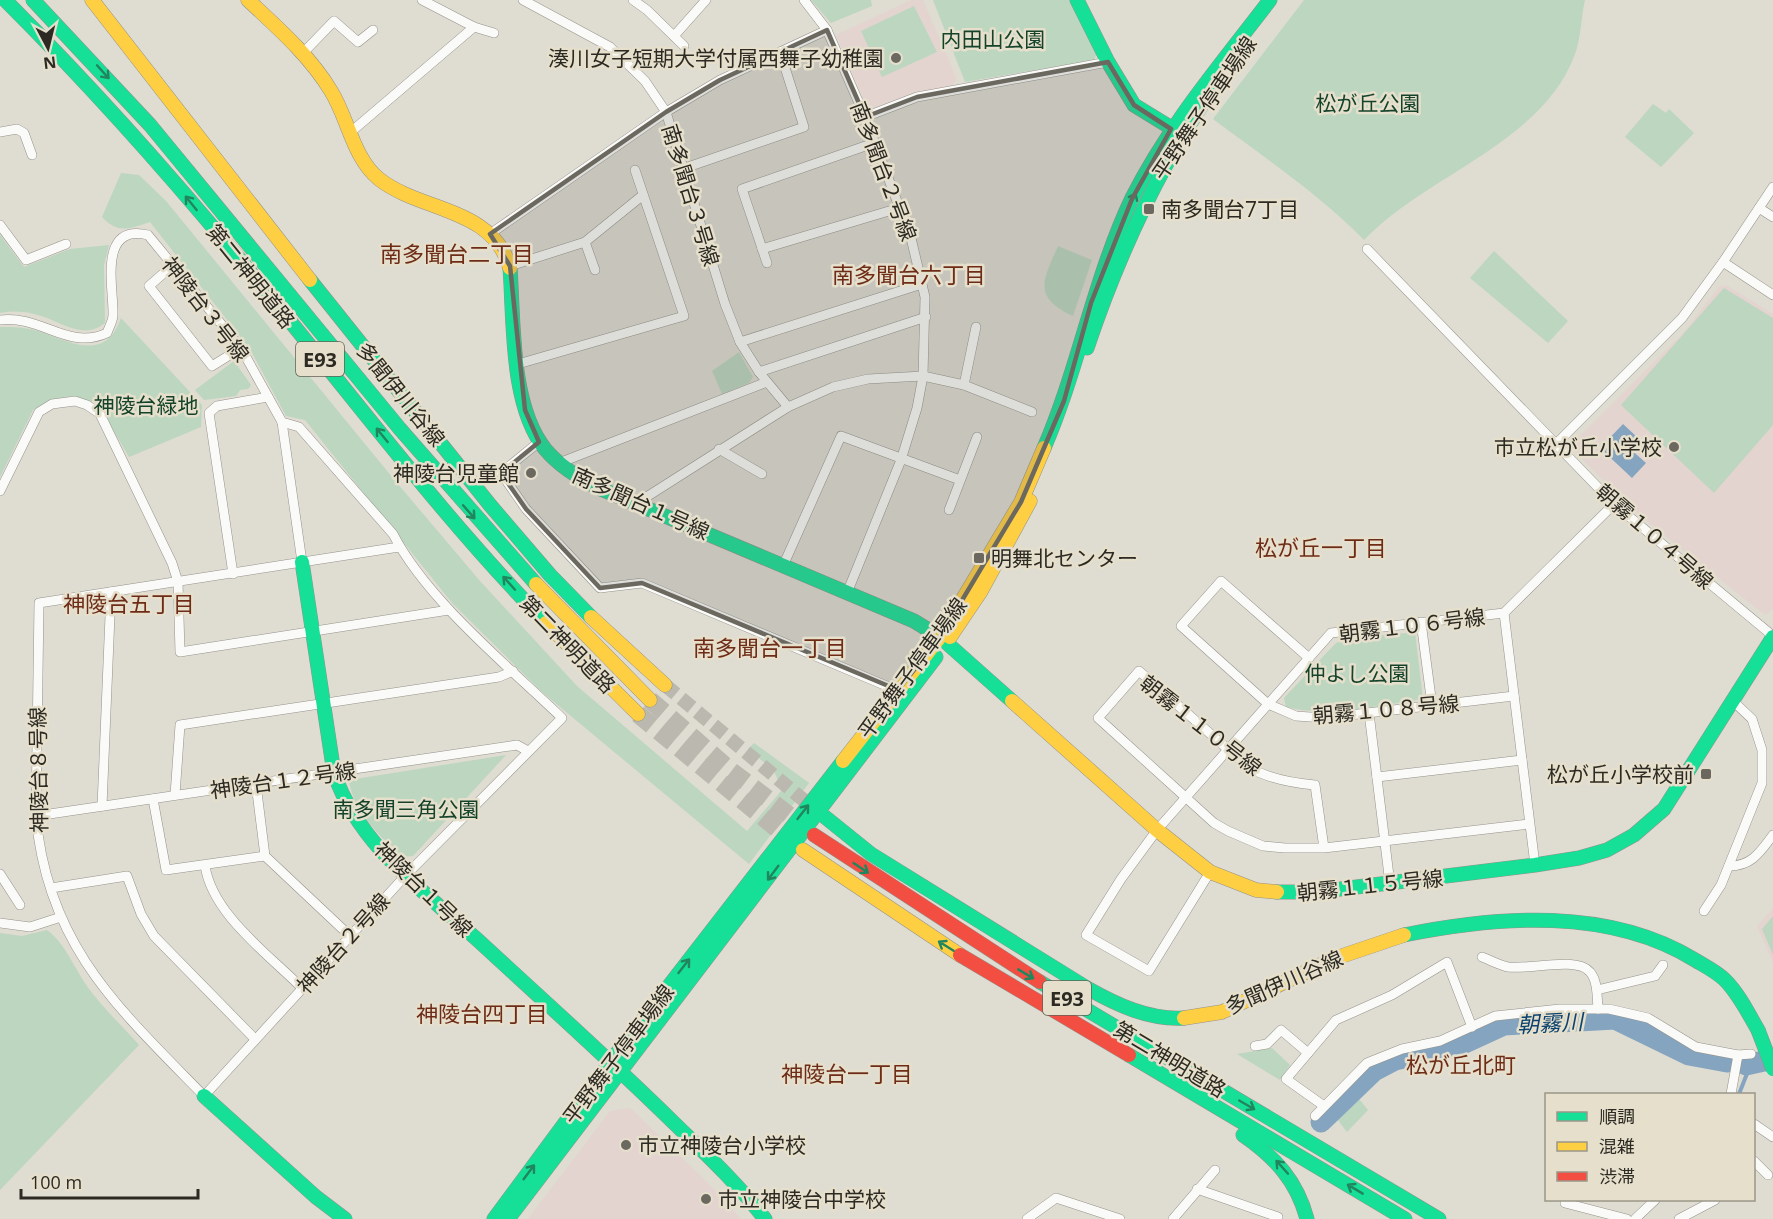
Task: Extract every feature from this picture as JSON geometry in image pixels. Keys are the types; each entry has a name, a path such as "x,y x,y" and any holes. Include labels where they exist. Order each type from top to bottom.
{"main road":[{"name":"第二神明道路","path":"5,0 84,79 165,170 475,546 540,617 638,714"},
{"name":"第二神明道路","path":"33,0 99,68 179,159 488,534 587,640 650,700"},
{"name":"多聞伊川谷線","path":"92,0 252,201 370,358 552,577 665,685"},
{"name":"南多聞台１号線","path":"248,0 302,54 331,90 364,159 376,176 400,194 470,221 490,234 510,266 518,364 525,410 539,442 559,463 579,478 914,621 944,639"},
{"path":"1077,0 1108,62 1134,105 1177,131"},
{"name":"平野舞子停車場線","path":"494,1219 615,1066 944,639 1021,502 1064,401 1091,303 1132,199 1270,0"},
{"name":"平野舞子停車場線","path":"1177,131 1280,0"},
{"name":"神陵台１号線","path":"302,562 334,772 342,797 355,820 406,875 615,1066 746,1194 765,1219"},
{"name":"朝霧１１５号線","path":"944,639 1156,830 1210,872 1239,885 1282,894 1390,884 1535,865 1579,858 1607,850 1634,835 1664,809 1773,636"},
{"name":"多聞伊川谷線","path":"825,818 872,854 1087,988 1121,1008 1145,1015 1171,1019 1212,1015 1360,948 1419,931 1507,920 1560,921 1640,936 1679,949 1721,976 1758,1030 1773,1069"},
{"name":"第二神明道路","path":"813,835 1008,963 1439,1219"},
{"name":"第二神明道路","path":"802,850 947,947 1405,1219"},
{"name":"平野舞子停車場線","path":"508,1219 615,1066"},
{"name":"神陵台８号線","path":"204,1096 307,1190 345,1219"},
{"path":"1212,1106 1235,1130 1267,1153 1288,1174 1302,1199 1307,1219"},
{"path":"1327,1151 1448,1219"}],"street":[{"path":"422,0 474,27 494,33"},
{"name":"南多聞台３号線","path":"523,0 609,47 645,81 666,112 725,304 740,342 759,372 788,407"},
{"path":"633,0 684,46"},
{"path":"674,36 706,0"},
{"name":"南多聞台２号線","path":"804,0 827,30 865,117 910,238 922,284 926,317 923,375 917,408 901,460 847,593"},
{"path":"302,54 334,21 358,42 373,30"},
{"path":"352,131 474,27"},
{"path":"490,234 666,112 720,80 827,30"},
{"path":"685,168 804,127 780,52"},
{"path":"865,117 917,97 1108,62"},
{"path":"0,132 17,129 24,133 32,155"},
{"path":"767,263 742,189 874,143"},
{"path":"518,364 684,316 635,170"},
{"path":"1555,445 1682,318 1773,188"},
{"path":"510,266 585,242 643,195"},
{"path":"762,249 898,208"},
{"path":"1759,208 1773,217"},
{"path":"0,225 26,260 66,244"},
{"name":"神陵台３号線","path":"0,320 13,318 32,322 81,340 94,339 107,333 113,318 110,269 114,247 125,237 140,233 148,235 242,348 282,422"},
{"path":"585,242 595,270"},
{"name":"朝霧１０４号線","path":"1367,249 1614,504 1773,636"},
{"path":"1723,262 1773,295"},
{"path":"173,265 148,286 212,366 242,348"},
{"path":"740,342 922,284"},
{"path":"759,372 926,317"},
{"path":"964,385 976,327"},
{"path":"637,503 719,448 788,407 833,387 868,379 923,375 964,385 1032,412"},
{"path":"559,463 767,382"},
{"path":"233,574 208,413 217,406 268,397"},
{"path":"0,491 39,412 52,404 75,401 87,405 100,414 172,563 178,582 180,652 449,610"},
{"path":"175,795 180,725 499,676 513,671 449,610 399,547 393,534 299,427 282,422 302,562"},
{"path":"783,566 841,436 960,480"},
{"path":"949,510 977,437"},
{"path":"539,442 501,473 526,510 600,588 642,583 902,693"},
{"path":"719,448 762,474"},
{"path":"1535,865 1504,613 1614,504"},
{"name":"神陵台８号線","path":"204,1096 105,991 82,958 61,917 51,888 39,844 36,816 39,603 399,547"},
{"name":"朝霧１０８号線","path":"1309,658 1221,581 1199,602 1180,626 1268,704 1296,716 1324,718 1514,696"},
{"path":"102,806 111,592"},
{"name":"朝霧１０６号線","path":"1210,872 1149,971 1086,935 1121,879 1156,830 1331,633 1504,613"},
{"path":"1421,622 1432,705"},
{"name":"神陵台２号線","path":"204,1096 406,875 562,718 513,671"},
{"name":"朝霧１１０号線","path":"1324,848 1316,785 1290,783 1262,775 1228,749 1139,671 1098,718 1185,798 1228,831 1263,846 1324,848 1530,824"},
{"path":"1704,911 1721,885 1762,783 1762,750 1752,719 1732,700"},
{"path":"1369,713 1390,884"},
{"name":"神陵台１２号線","path":"36,816 518,744 528,751"},
{"path":"1377,777 1522,760"},
{"path":"256,784 265,856 350,936"},
{"path":"153,799 166,870 265,856"},
{"path":"1729,866 1740,866 1754,860 1773,835"},
{"path":"205,864 207,879 232,919 302,988"},
{"path":"0,874 20,905"},
{"path":"51,888 127,876 141,914 154,936 255,1039"},
{"path":"0,923 30,927 61,917"},
{"path":"1482,957 1508,967 1572,964 1584,967 1592,973 1597,990 1598,1009"},
{"path":"1324,1106 1286,1078 1336,1020 1392,995 1447,962 1472,1027"},
{"path":"1597,990 1655,976 1663,965"},
{"path":"1315,1116 1368,1063 1402,1049 1440,1041 1495,1016 1560,1009 1609,1008 1648,1018 1696,1047 1738,1055 1751,1054"},
{"path":"1255,1047 1267,1044 1281,1030 1308,1053"},
{"path":"1731,1093 1738,1055"},
{"path":"1755,1125 1773,1137"},
{"path":"1755,1162 1768,1175"},
{"path":"1173,1219 1215,1170"},
{"path":"1197,1189 1278,1217"},
{"path":"1027,1219 1056,1198 1120,1219"},
{"path":"1566,1201 1565,1203 1626,1219"},
{"path":"1635,1219 1654,1201"},
{"path":"1679,1219 1712,1201"}],"highlighted area":[{"path":"827,30 865,117 917,97 1108,62 1134,105 1171,129 1132,199 1091,303 1064,401 1021,502 940,637 898,690 642,583 600,588 526,509 501,473 539,442 525,410 510,266 490,234 666,112 720,80"}],"shaded area":[{"name":"湊川女子短期大学付属西舞子幼稚園","path":"911,0 923,0 957,80 950,87 874,111 867,109 836,35"},
{"name":"市立松が丘小学校","path":"1726,285 1773,314 1773,609 1765,615 1634,511 1575,452 1574,442 1684,332 1719,287"},
{"path":"1773,908 1773,963 1757,926"},
{"name":"市立神陵台小学校","path":"630,1108 704,1179 741,1219 528,1219 610,1111"}],"green space":[{"path":"811,0 871,0 872,6 831,23"},
{"name":"内田山公園","path":"933,0 1070,0 1099,50 1094,60 965,82"},
{"name":"松が丘公園","path":"1304,0 1585,0 1575,54 1559,85 1537,111 1511,135 1419,196 1364,240 1310,191 1213,119"},
{"path":"914,6 937,52 882,77 861,31"},
{"path":"1653,104 1666,113 1669,109 1694,133 1661,167 1625,137"},
{"path":"121,173 139,175 166,201 480,581 577,686 747,831 782,790 774,771 748,749 754,743 809,783 749,864 542,692 453,604 305,420 286,416 250,349 150,222 136,227 119,228 102,217"},
{"path":"0,235 24,267 70,249 109,245 104,265 105,323 96,328 79,330 30,313 0,313"},
{"path":"1058,246 1092,260 1073,316 1051,302 1044,287 1048,269"},
{"path":"1494,251 1568,321 1548,343 1470,278"},
{"path":"1724,288 1773,318 1773,425 1714,493 1621,405"},
{"name":"神陵台緑地","path":"121,318 202,405 201,427 129,457 98,404 73,396 53,399 33,410 0,477 0,327 38,331 86,346 106,341"},
{"path":"739,352 753,377 749,383 722,394 712,371"},
{"path":"234,361 251,385 248,389 240,390 236,396 204,400 195,390"},
{"name":"仲よし公園","path":"1415,632 1423,699 1337,711 1286,707 1284,698 1336,643 1346,639"},
{"name":"南多聞三角公園","path":"506,755 413,856 401,857 368,822 351,792 349,780"},
{"path":"1773,916 1773,955 1762,929"},
{"path":"47,930 65,950 84,982 107,1011 139,1045 0,1190 0,933 22,936"},
{"path":"1272,1048 1290,1065 1280,1080 1237,1054"},
{"path":"1355,1094 1368,1110 1347,1132 1334,1115"}],"water":[{"path":"1623,424 1638,438 1629,448 1646,463 1632,478 1600,448"}],"waterway":[{"name":"朝霧川","path":"1321,1122 1374,1071 1395,1060 1456,1047 1504,1025 1615,1019 1689,1055 1727,1062"},
{"name":"朝霧川","path":"1746,1065 1773,1059"},
{"path":"1739,1093 1750,1066"}],"tunnel":[{"path":"665,685 818,812"},
{"path":"650,700 730,770 811,832"},
{"path":"638,714 799,847"}],"traffic: fast":[{"path":"5,0 79,76 184,193 445,511 546,623"},
{"path":"33,0 150,125 400,429 536,584"},
{"path":"1077,0 1108,62 1134,105 1178,132"},
{"path":"1044,448 1067,386 1107,259 1132,198 1146,171 1179,121 1270,0"},
{"path":"1087,348 1113,278 1142,211 1176,146 1216,84"},
{"path":"510,268 516,362 525,410 545,449 557,461 578,477 601,489 914,621 940,637 1012,701"},
{"path":"310,280 490,505 550,575 591,617"},
{"path":"302,562 334,773 345,799 360,823 396,867 650,1100 721,1170 765,1219"},
{"path":"1277,892 1316,892 1535,865 1579,858 1607,850 1634,835 1664,809 1773,637"},
{"path":"508,1219 936,657"},
{"path":"494,1219 610,1062 843,761"},
{"path":"825,817 871,854 1087,988 1146,1014 1184,1018"},
{"path":"1404,935 1477,923 1515,921 1590,924 1626,931 1662,943 1718,974 1735,991 1758,1030"},
{"path":"1040,982 1439,1219"},
{"path":"1758,1030 1773,1069"},
{"path":"1129,1055 1405,1219"},
{"path":"204,1096 316,1197 345,1219"},
{"path":"1243,1135 1265,1152 1283,1171 1297,1193 1307,1219"}],"traffic: slow":[{"path":"92,0 310,280"},
{"path":"248,0 293,43 323,78 337,102 357,149 370,170 396,190 454,213 488,233 501,248 510,268"},
{"path":"843,761 940,637 1021,502 1044,448"},
{"path":"950,637 981,591 1030,501"},
{"path":"536,584 650,700"},
{"path":"591,617 665,685"},
{"path":"546,623 638,714"},
{"path":"1012,701 1157,830 1210,872 1256,890 1277,892"},
{"path":"803,850 960,955"},
{"path":"1184,1018 1222,1012 1333,959 1404,935"}],"traffic: jam":[{"path":"814,835 1040,982"},
{"path":"960,955 1129,1055"}],"place":[{"name":"湊川女子短期大学付属西舞子幼稚園","path":"896,58"},
{"name":"南多聞台7丁目","path":"1149,209"},
{"name":"市立松が丘小学校","path":"1674,447"},
{"name":"神陵台児童館","path":"531,473"},
{"name":"明舞北センター","path":"979,558"},
{"name":"松が丘小学校前","path":"1706,774"},
{"name":"市立神陵台小学校","path":"626,1145"},
{"name":"市立神陵台中学校","path":"706,1199"}],"district":[{"name":"南多聞台二丁目","path":"457,253"},
{"name":"南多聞台六丁目","path":"909,274"},
{"name":"松が丘一丁目","path":"1321,547"},
{"name":"神陵台五丁目","path":"129,603"},
{"name":"南多聞台一丁目","path":"770,647"},
{"name":"神陵台四丁目","path":"482,1013"},
{"name":"松が丘北町","path":"1461,1064"},
{"name":"神陵台一丁目","path":"847,1073"}]}
